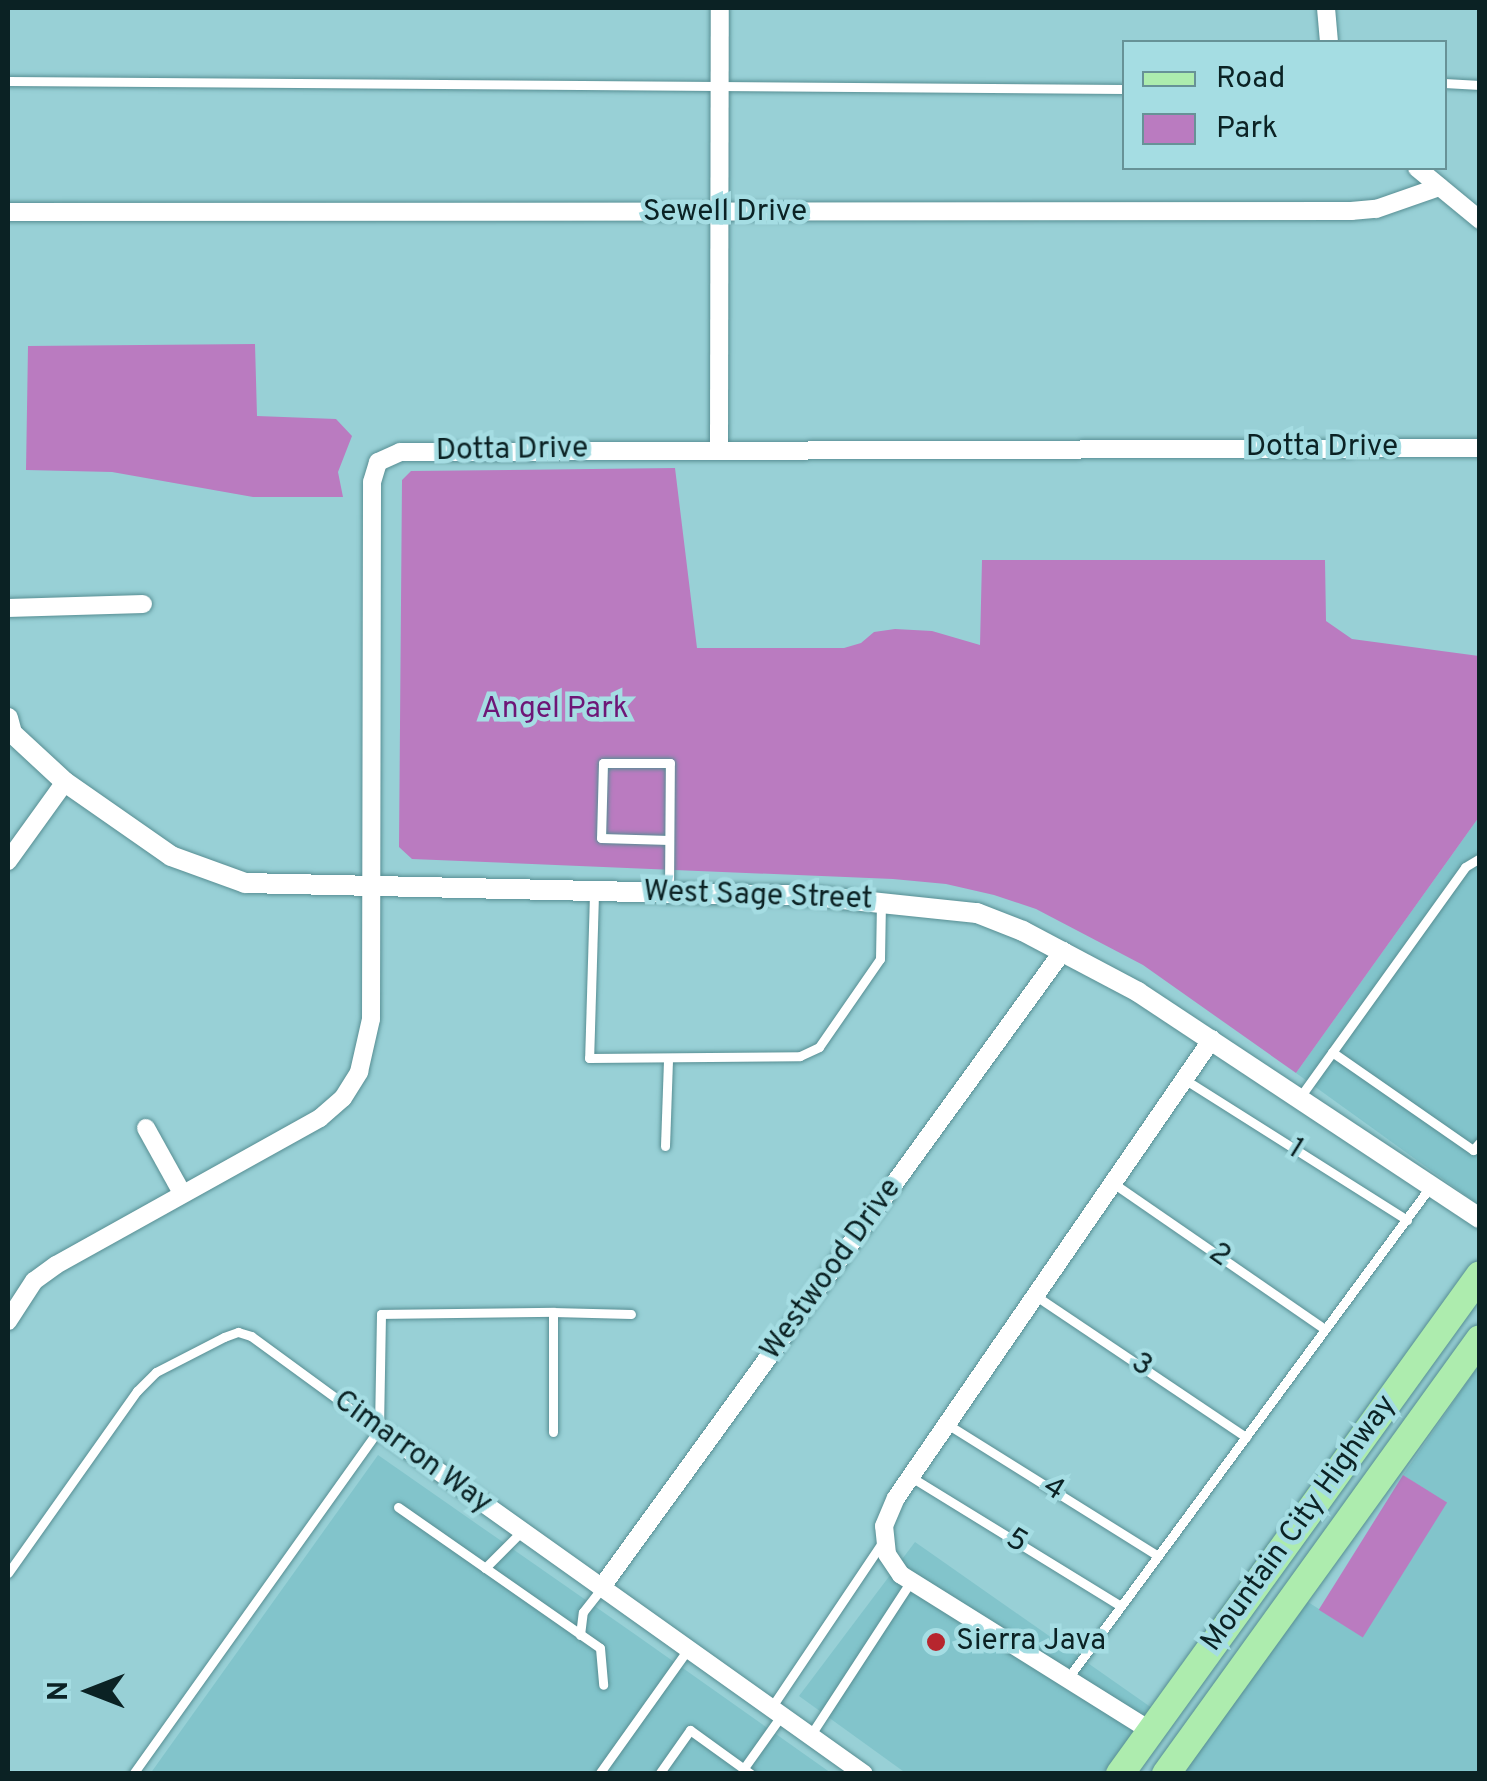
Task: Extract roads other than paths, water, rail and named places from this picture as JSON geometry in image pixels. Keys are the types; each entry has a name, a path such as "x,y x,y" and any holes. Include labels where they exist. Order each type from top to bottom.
{"main road":[{"name":"Mountain City Highway","path":"1120,1774 1480,1275"},
{"name":"Mountain City Highway","path":"1166,1774 1480,1339"}],"street":[{"path":"720,8 720,449"},
{"path":"1326,8 1329,40"},
{"path":"1419,170 1480,220"},
{"name":"Sewell Drive","path":"8,212 1351,211 1376,209 1439,186"},
{"name":"Dotta Drive","path":"8,1321 34,1281 56,1265 320,1118 351,1085 368,1045 372,1018 372,482 378,462 400,452 1480,448"},
{"path":"8,608 144,604"},
{"name":"West Sage Street","path":"8,718 12,734 65,782 171,856 206,873 245,883 881,900 977,913 1063,952 1212,1039 1480,1218"},
{"path":"8,860 65,782"},
{"name":"Westwood Drive","path":"602,1588 1063,952"},
{"path":"1151,1731 901,1575 884,1540 884,1526 911,1477 1212,1039"},
{"path":"146,1128 182,1193"},
{"name":"Cimarron Way","path":"379,1430 864,1774"}],"lane":[{"path":"8,81 1122,89"},
{"path":"1447,83 1480,84"},
{"path":"669,894 670,840 670,763 603,762 601,838 670,840"},
{"path":"1300,1097 1465,868 1480,858"},
{"path":"594,892 590,1058 800,1056 819,1047 880,959 881,900"},
{"path":"1332,1052 1474,1150 1480,1142"},
{"path":"665,1146 668,1060"},
{"name":"1","path":"1184,1079 1407,1220"},
{"name":"2","path":"1113,1183 1326,1330"},
{"path":"1068,1678 1432,1185"},
{"name":"3","path":"1036,1296 1246,1437"},
{"path":"553,1312 553,1432"},
{"path":"133,1774 379,1430 382,1314 632,1314"},
{"name":"Cimarron Way","path":"8,1574 137,1391 156,1372 224,1337 238,1332 251,1336 379,1430"},
{"name":"4","path":"948,1424 1158,1556"},
{"name":"5","path":"911,1477 1122,1606"},
{"path":"398,1508 600,1648 604,1685"},
{"path":"485,1568 522,1532"},
{"path":"658,1774 690,1730 748,1771 776,1712 884,1540"},
{"path":"810,1736 911,1581"},
{"path":"580,1635 583,1612 602,1588"},
{"path":"599,1774 688,1650"}],"place":[{"name":"Sierra Java","path":"936,1642"}],"park label":[{"name":"Angel Park","path":"555,710"}]}
